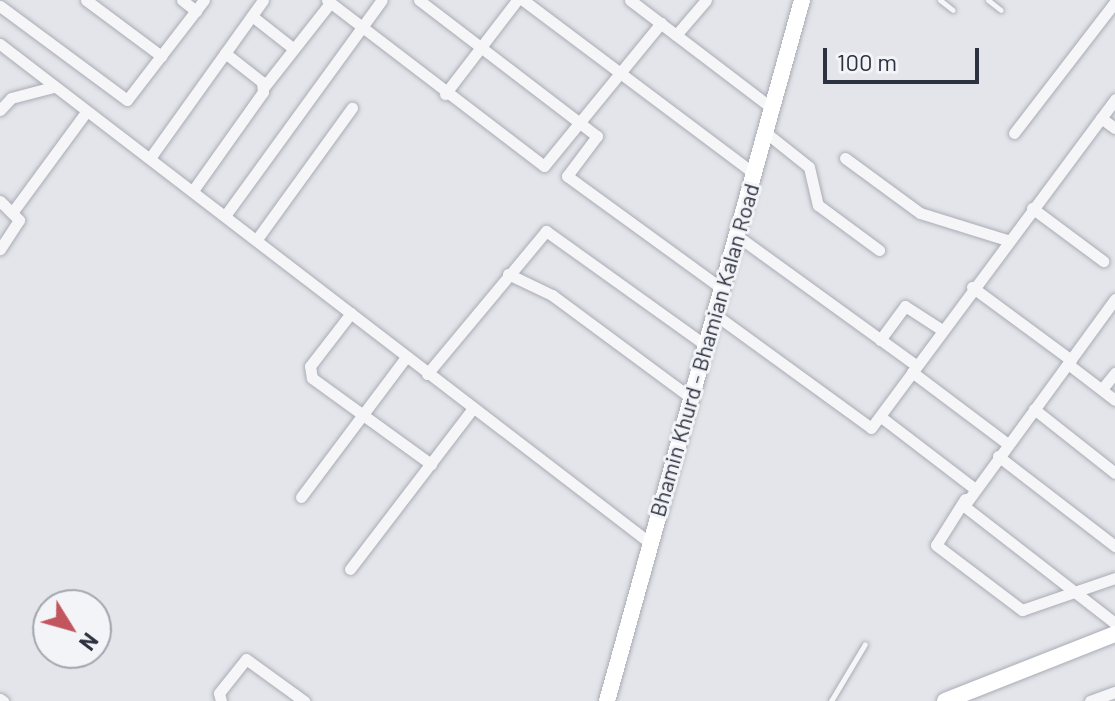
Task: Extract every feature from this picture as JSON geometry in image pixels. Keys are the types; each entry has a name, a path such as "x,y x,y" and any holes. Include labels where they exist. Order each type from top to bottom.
{"street":[{"path":"86,0 161,56"},
{"path":"182,0 196,11"},
{"path":"0,6 123,100 204,0"},
{"path":"150,158 263,0"},
{"path":"227,213 382,0"},
{"path":"419,0 597,136 567,176 720,287"},
{"path":"445,94 517,0"},
{"path":"523,0 753,173"},
{"path":"676,35 706,0"},
{"name":"Bhamin Khurd - Bhamian Kalan Road","path":"607,701 802,0"},
{"path":"194,189 264,87 329,1 536,165 551,161 582,126 661,23"},
{"path":"635,1 772,108"},
{"path":"1014,133 1115,2"},
{"path":"252,16 294,49"},
{"path":"0,44 86,112 227,213 427,374 650,543"},
{"path":"225,53 264,87"},
{"path":"0,110 11,98 53,87"},
{"path":"713,313 865,429 881,417 972,287 1115,99"},
{"path":"257,239 352,108"},
{"path":"14,210 86,112"},
{"path":"1101,118 1115,128"},
{"path":"765,132 809,167 818,205 879,250"},
{"path":"845,158 920,213 1007,240"},
{"path":"0,201 14,210 19,220 0,249"},
{"path":"1032,208 1103,261"},
{"path":"427,374 546,231 704,344"},
{"path":"736,235 880,340 1008,444"},
{"path":"508,274 552,295 691,398"},
{"path":"972,287 1115,400"},
{"path":"1115,299 935,541 941,550 1027,612 1115,578"},
{"path":"880,340 905,306 942,330"},
{"path":"351,313 310,372 362,415 431,464"},
{"path":"301,497 406,357"},
{"path":"1102,389 1115,373"},
{"path":"350,569 473,408"},
{"path":"1034,409 1115,473"},
{"path":"881,417 974,488"},
{"path":"998,456 1115,546"},
{"path":"965,499 967,509 1115,623"},
{"path":"945,701 1115,634"},
{"path":"221,701 219,693 246,659 304,701"},
{"path":"1090,701 1115,692"}],"lane":[{"path":"940,0 953,10"},
{"path":"988,0 1001,10"},
{"path":"831,701 865,644"}]}
